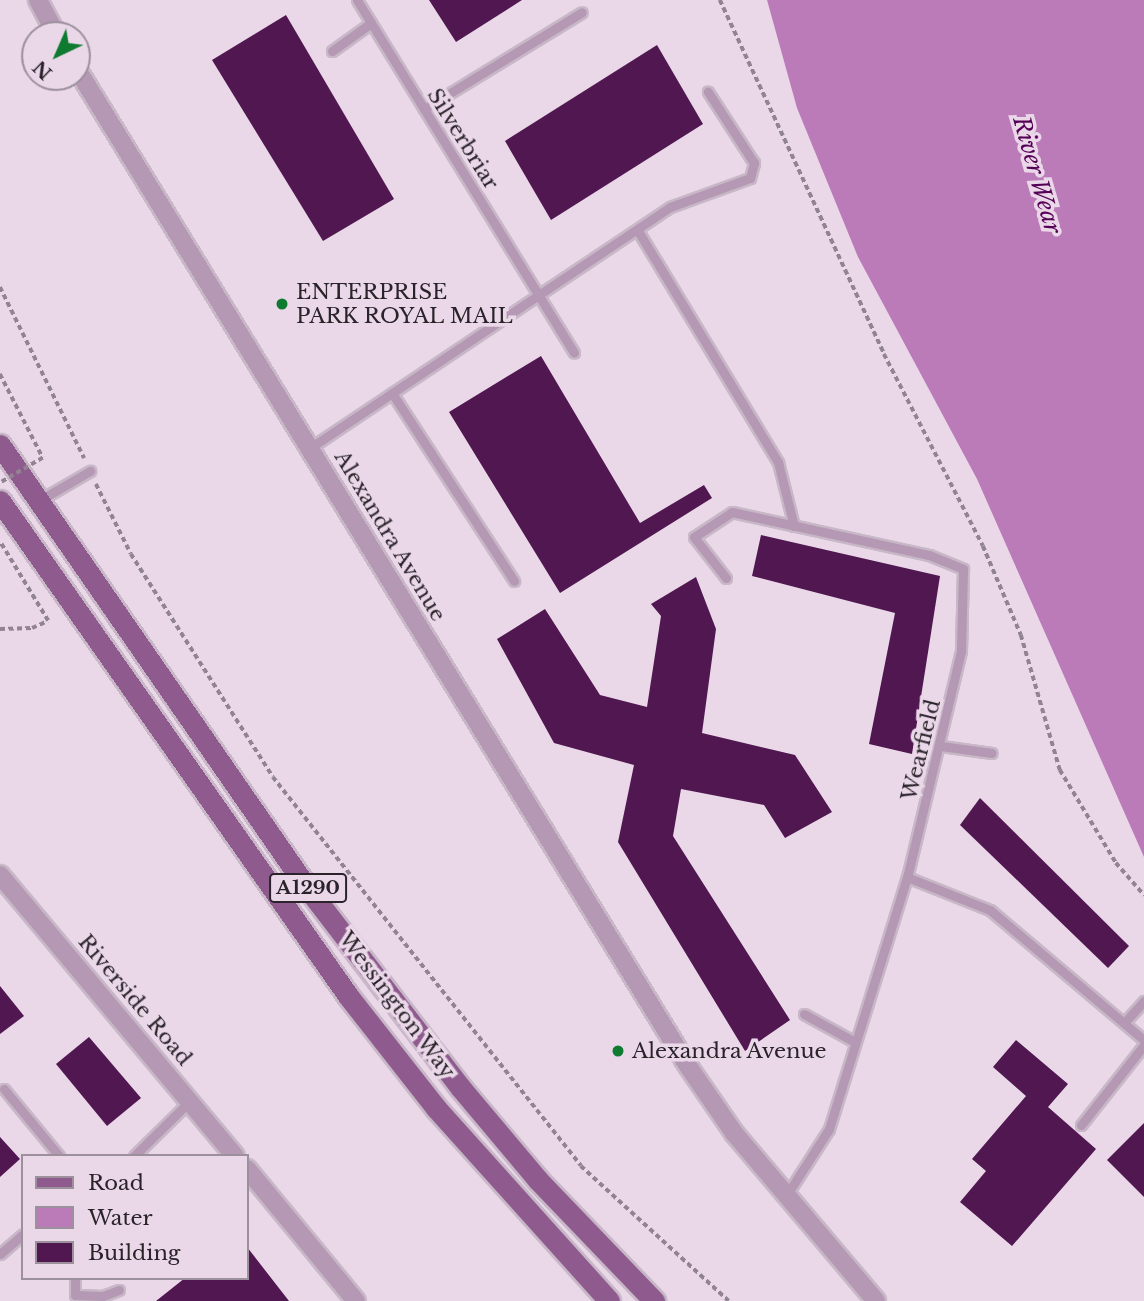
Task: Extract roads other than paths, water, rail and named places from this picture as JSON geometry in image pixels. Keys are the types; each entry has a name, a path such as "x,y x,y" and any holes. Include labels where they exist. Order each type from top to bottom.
{"main road":[{"name":"Wessington Way","path":"0,445 36,502 305,885 460,1087 538,1180 654,1301"},
{"name":"Wessington Way","path":"0,501 349,997 436,1108 609,1301"}],"street":[{"path":"38,0 49,21"},
{"name":"Alexandra Avenue","path":"91,91 688,1066 734,1133 876,1301"},
{"name":"Riverside Road","path":"0,875 233,1154"},
{"path":"248,1171 356,1301"}],"lane":[{"name":"Silverbriar","path":"357,0 574,353"},
{"path":"424,108 582,12"},
{"path":"332,51 371,23"},
{"path":"310,448 670,208 750,177 754,163 708,92"},
{"path":"638,231 778,462 794,526"},
{"path":"392,393 514,581"},
{"path":"36,502 90,471"},
{"name":"Wearfield","path":"726,578 694,537 732,512 929,555 963,569 961,651 941,746 907,877 853,1041 829,1129 786,1196"},
{"path":"941,746 992,753"},
{"path":"907,877 990,910 1144,1042 1081,1125"},
{"path":"1124,1023 1144,1001"},
{"path":"804,1014 853,1041"},
{"path":"4,1088 57,1154"},
{"path":"136,1154 190,1101"},
{"path":"0,1254 21,1236"},
{"path":"75,1280 75,1295 103,1296 119,1290"}],"water":[{"name":"River Wear","path":"767,0 1144,0 1144,857 977,479 858,257 797,108"}],"place":[{"name":"ENTERPRISE PARK ROYAL MAIL","path":"282,304"},
{"name":"Alexandra Avenue","path":"618,1051"}]}
